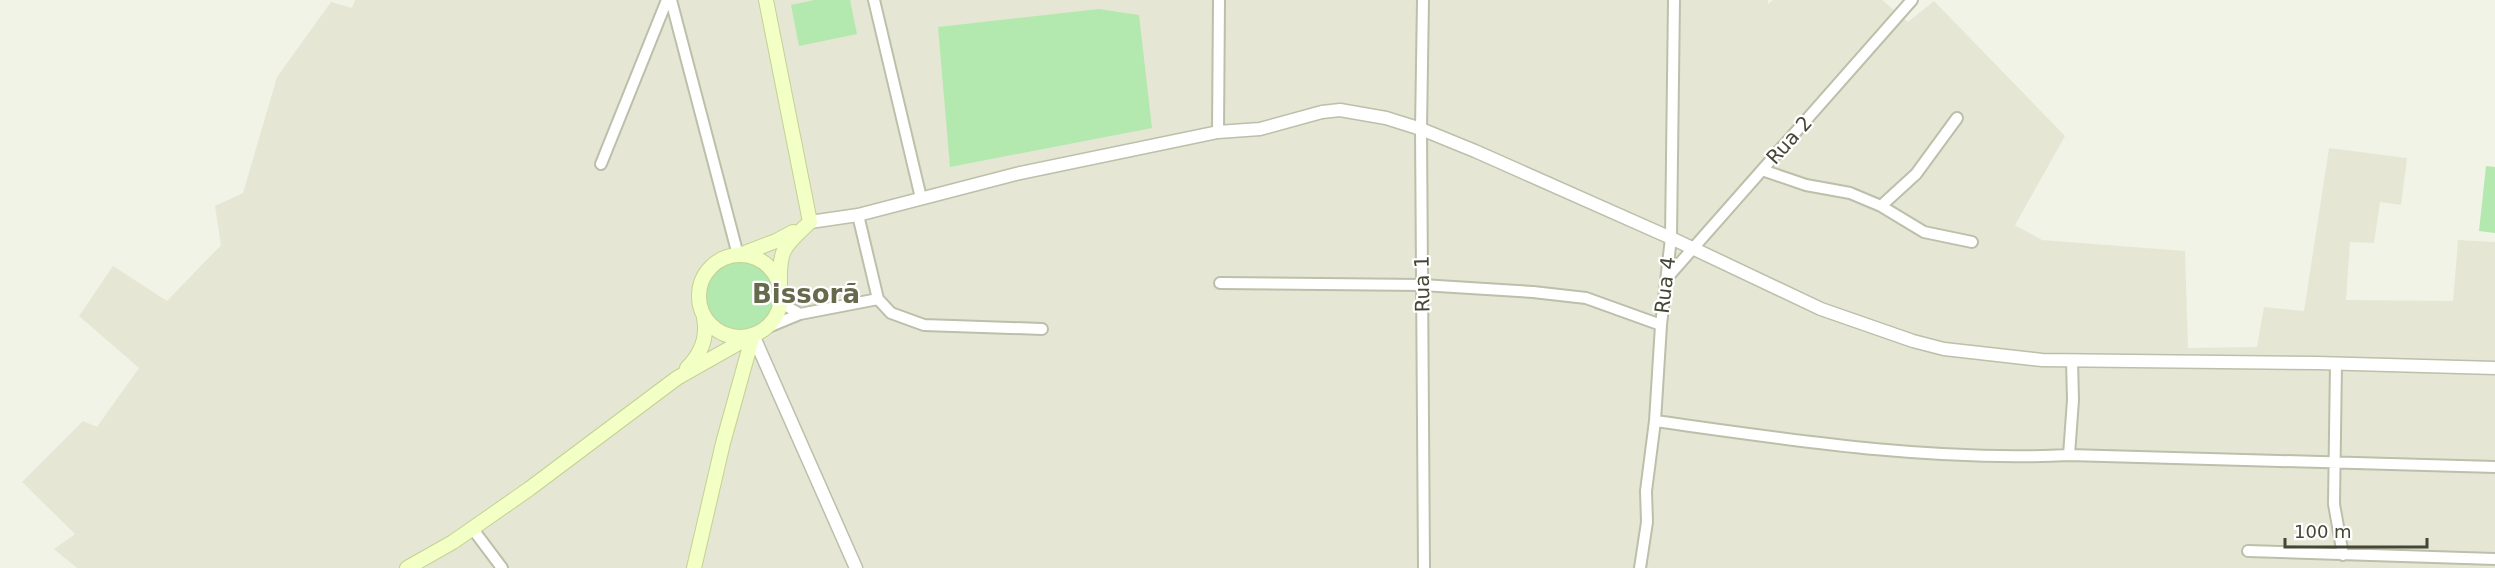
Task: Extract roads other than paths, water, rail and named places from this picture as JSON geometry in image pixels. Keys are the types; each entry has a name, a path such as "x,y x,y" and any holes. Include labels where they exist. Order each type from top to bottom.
{"main road":[{"path":"766,0 810,222"},
{"path":"677,378 701,350 706,332 698,293 704,275 717,262 776,241 810,222"},
{"path":"407,568 529,489 677,378 766,328 776,316 780,291 781,254 785,246 810,222"},
{"path":"739,255 756,258 765,263 776,276 780,291"},
{"path":"704,316 714,329 726,336 753,335"},
{"path":"694,568 723,443 753,335"}],"street":[{"path":"601,164 669,0"},
{"path":"669,0 739,255"},
{"path":"874,0 921,198"},
{"path":"1218,132 1219,0"},
{"name":"Rua 1","path":"1423,0 1421,129 1424,568"},
{"name":"Rua 4","path":"1640,568 1647,522 1646,491 1655,422 1660,325 1671,238 1674,0"},
{"name":"Rua 2","path":"1666,279 1912,0"},
{"path":"810,222 858,214 1016,174 1218,132 1260,129 1314,114 1340,110 1386,118 1421,129 1671,238 1821,309 1913,341 1944,349 1999,356 2072,360 2495,368"},
{"path":"1881,206 1916,174 1957,118"},
{"path":"1762,170 1806,185 1850,193 1881,206 1924,232 1972,242"},
{"path":"858,214 878,299 891,313 924,325 1042,329"},
{"path":"1220,283 1422,285 1586,298 1660,325"},
{"path":"780,291 788,307 800,314"},
{"path":"766,328 800,314 878,299"},
{"path":"753,335 856,568"},
{"path":"2069,454 2073,400 2072,360"},
{"path":"2336,364 2334,504 2343,555"},
{"path":"1655,422 1878,449 2023,457 2069,454 2495,467"},
{"path":"472,528 502,568"},
{"path":"2248,551 2495,559"}],"district":[{"name":"Bissorã","path":"806,294"}]}
